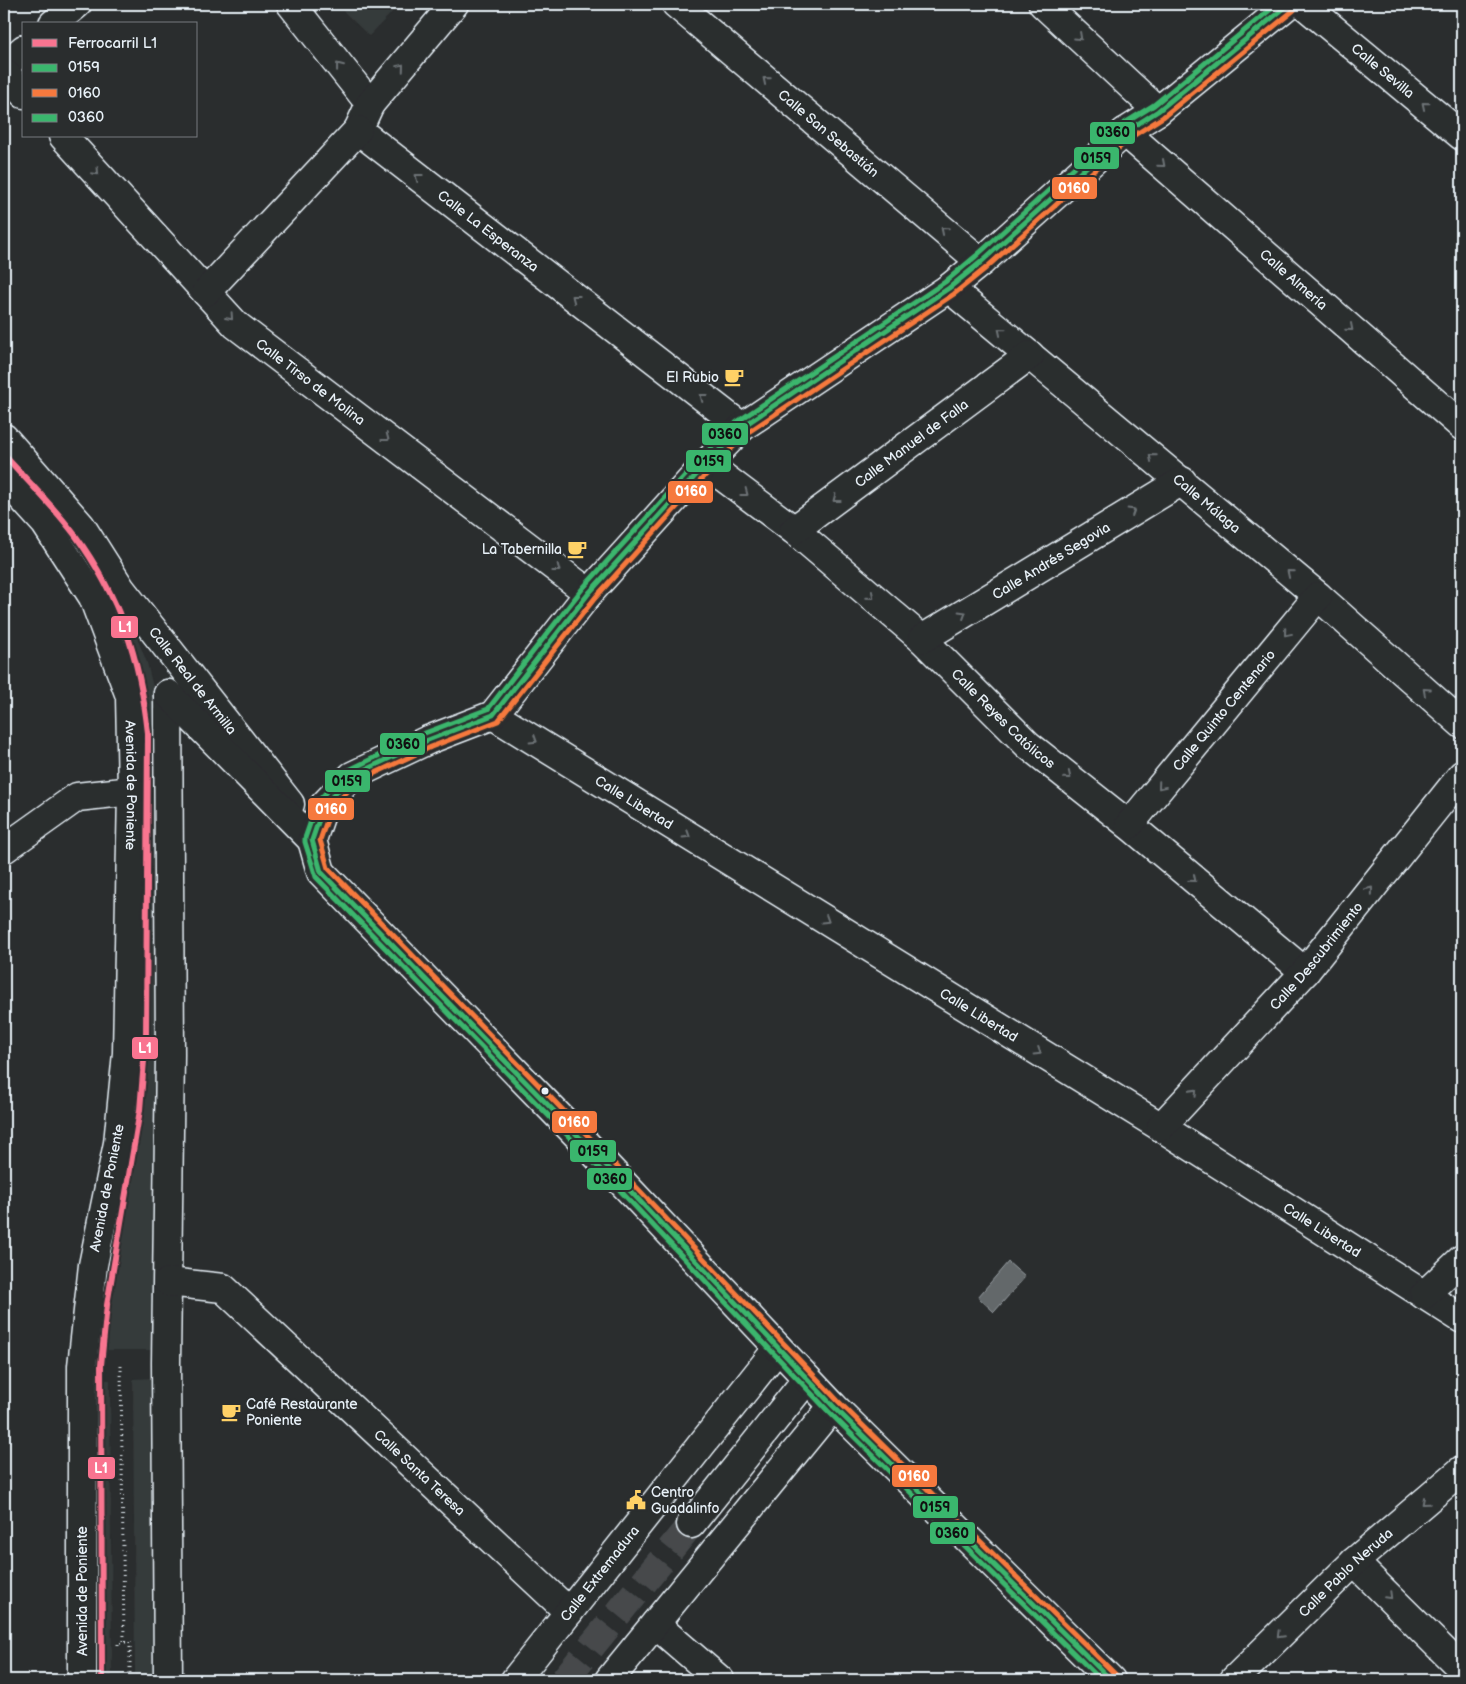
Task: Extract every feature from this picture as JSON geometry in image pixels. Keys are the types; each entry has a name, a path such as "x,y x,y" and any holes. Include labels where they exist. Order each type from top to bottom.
{"street":[{"path":"55,22 77,4"},
{"path":"291,4 370,104"},
{"path":"206,292 358,130 370,104 454,4"},
{"name":"Calle San Sebastián","path":"676,4 981,262"},
{"path":"1043,4 1158,111"},
{"path":"1111,1680 833,1406 586,1144 321,872 312,840 324,805 352,776 428,740 493,715 589,593 742,427 949,288 981,262 1125,132 1158,111 1288,4"},
{"name":"Calle Sevilla","path":"1303,4 1462,136"},
{"path":"4,66 22,51"},
{"path":"4,72 22,92"},
{"name":"Calle La Esperanza","path":"358,130 742,427"},
{"name":"Calle Almería","path":"1125,132 1462,426"},
{"name":"Calle Tirso de Molina","path":"65,138 236,325 589,593"},
{"name":"Calle Málaga","path":"949,288 1318,596 1462,724"},
{"name":"Calle Manuel de Falla","path":"794,530 1030,355"},
{"name":"Calle Real de Armilla","path":"4,438 81,526 121,590 290,804"},
{"name":"Calle Reyes Católicos","path":"706,464 794,530 922,639 1028,745 1128,825 1305,972"},
{"path":"4,478 45,523 93,597 130,696 168,694 170,1045 166,1363 168,1680"},
{"name":"Calle Andrés Segovia","path":"922,639 1182,481"},
{"name":"Calle Quinto Centenario","path":"1128,825 1318,596"},
{"name":"Calle Real de Armilla","path":"168,694 312,840"},
{"name":"Avenida de Poniente","path":"82,1680 82,1366 93,1266 118,1143 127,1054 132,791 130,696"},
{"name":"Calle Libertad","path":"493,715 1160,1127 1462,1319"},
{"name":"Calle Descubrimiento","path":"1160,1127 1305,972 1462,775"},
{"path":"5,845 77,797 132,791"},
{"path":"1424,1295 1462,1259"},
{"name":"Calle Santa Teresa","path":"168,1282 223,1288 569,1612"},
{"name":"Calle Extremadura","path":"515,1680 778,1348"},
{"path":"691,1524 807,1379"},
{"path":"609,1680 833,1406"},
{"name":"Calle Pablo Neruda","path":"1234,1680 1354,1562 1462,1470"},
{"path":"1354,1562 1462,1669"},
{"path":"655,1624 720,1680"}],"path":[{"path":"82,1366 166,1363"},
{"path":"121,1365 124,1642"},
{"path":"118,1652 118,1642 130,1642 130,1680"}],"shaded area":[{"path":"336,4 400,4 369,36"},
{"path":"4,444 78,529 133,627 147,663 155,695 160,733 155,1350 92,1350 100,1289 135,696 4,465"},
{"path":"1008,1262 1025,1277 994,1312 978,1297"},
{"path":"155,1378 157,1680 135,1680 133,1379"},
{"path":"91,1380 110,1380 112,1680 92,1680"}],"tunnel":[{"path":"564,1680 691,1524"}],"rail line":[{"name":"L1","path":"4,455 41,494 75,535 91,558 116,605 140,679 148,733 146,1036 140,1110 107,1305 101,1365 102,1680"}],"transit line":[{"name":"0360","path":"1101,1680 828,1411 581,1149 316,877 305,838 318,801 347,771 425,733 488,709 583,588 700,459 737,422 945,282 1120,126 1154,105 1277,4"},
{"name":"0159","path":"1111,1680 833,1406 586,1144 321,872 312,840 324,805 352,776 428,740 493,715 589,593 742,427 949,288 981,262 1125,132 1158,111 1289,4"},
{"name":"0160","path":"1116,1675 838,1401 591,1139 328,868 320,840 331,809 356,782 431,747 498,721 595,598 711,469 747,433 954,294 986,268 1130,138 1163,117 1294,10"}],"place":[{"name":"El Rubio","path":"734,377"},
{"name":"La Tabernilla","path":"577,549"},
{"name":"Café Restaurante Poniente","path":"231,1412"},
{"name":"Centro Guadalinfo","path":"636,1500"}]}
